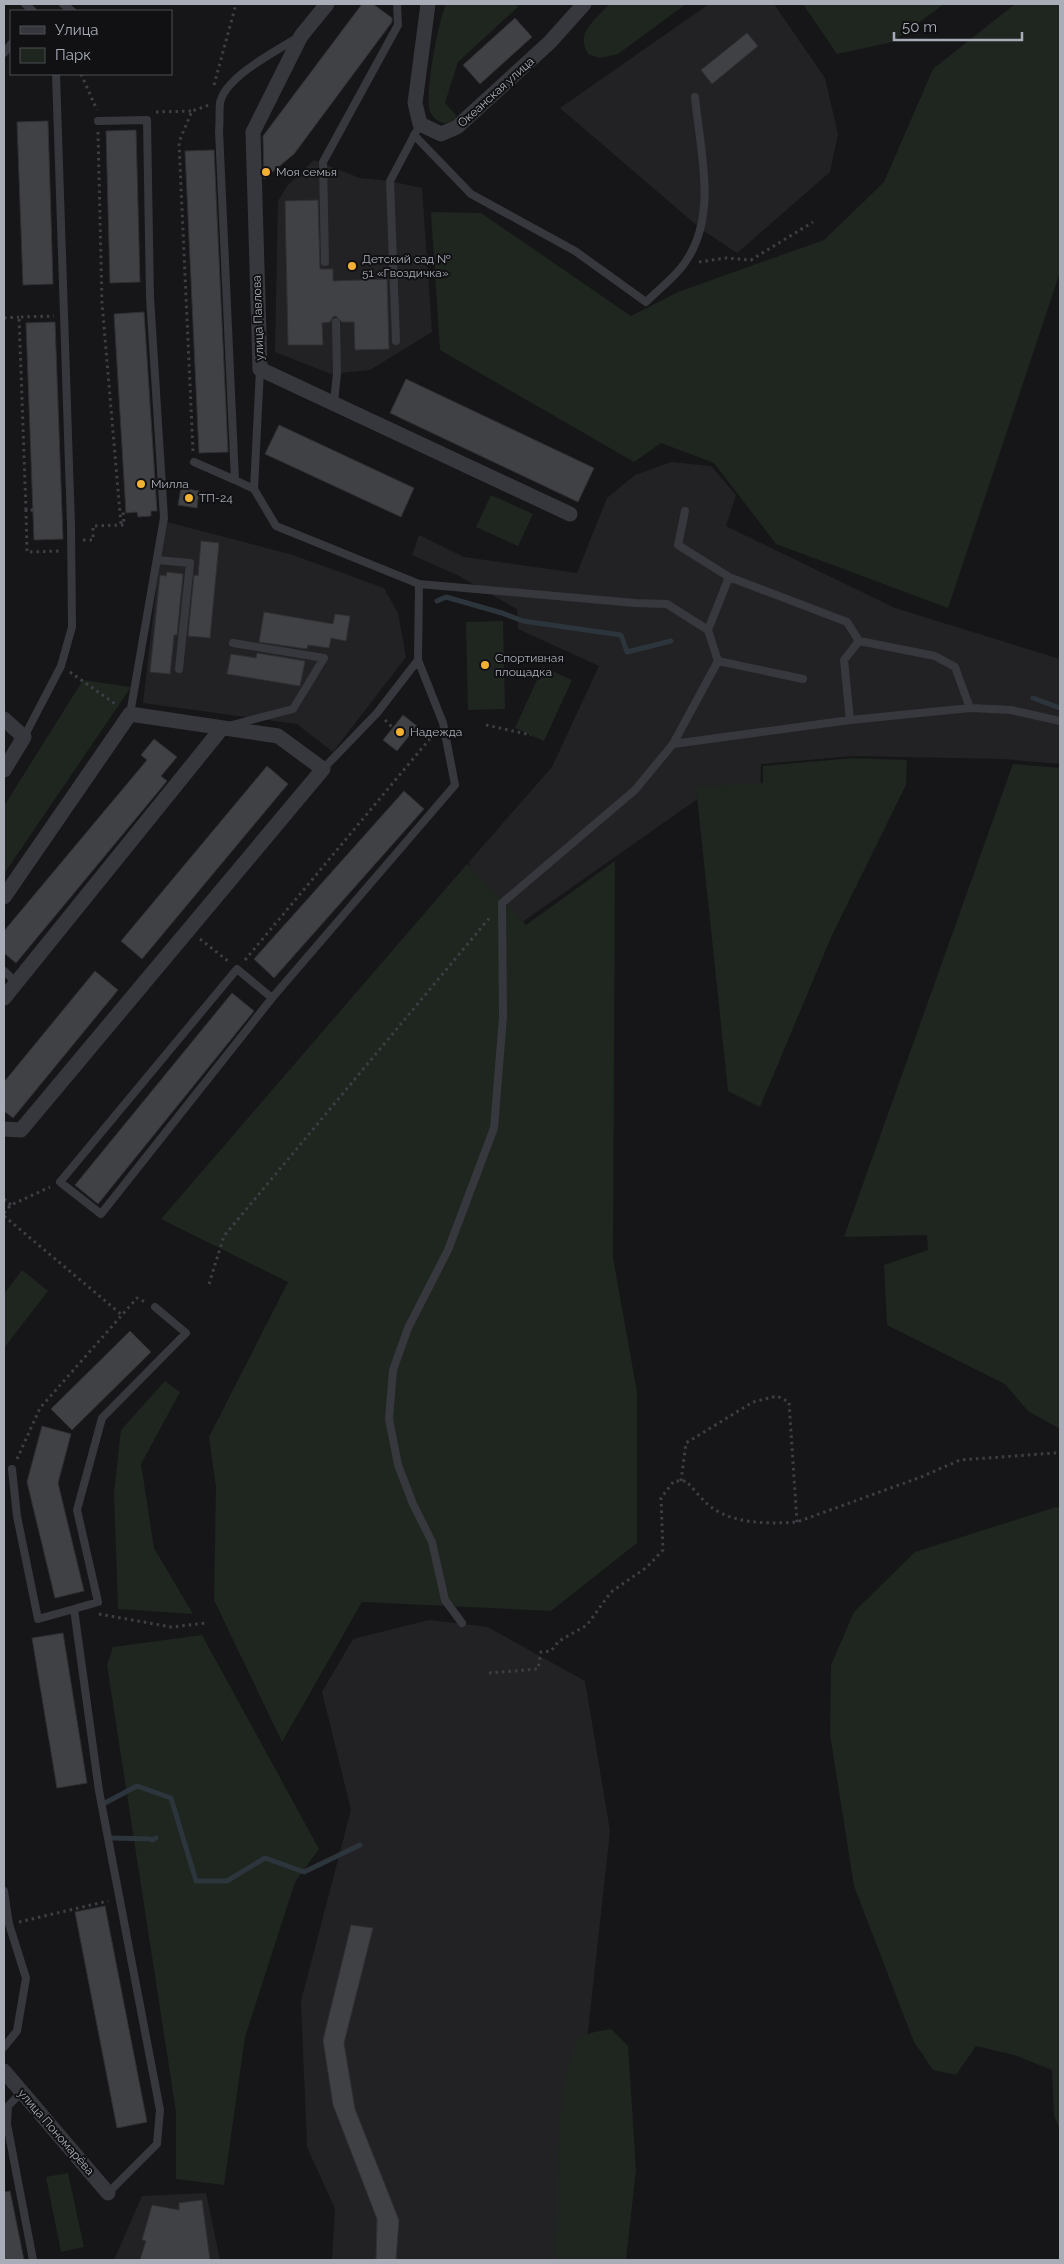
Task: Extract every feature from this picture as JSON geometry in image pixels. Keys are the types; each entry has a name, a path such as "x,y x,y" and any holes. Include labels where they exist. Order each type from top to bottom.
{"street":[{"name":"улица Павлова","path":"327,4 301,36 253,132 260,369 570,514"},
{"path":"417,130 415,103 429,4"},
{"name":"Океанская улица","path":"417,130 441,134 458,127 550,42 584,4"},
{"path":"4,897 130,714 278,736 323,769 187,929 21,1130 4,1130"},
{"path":"4,719 24,737 4,770"},
{"path":"4,998 222,728"},
{"name":"улица Пономарёва","path":"4,2071 108,2193"}],"lane":[{"path":"325,262 323,162 398,25 397,4"},
{"path":"235,480 219,131 220,101 230,85 257,63 301,36"},
{"path":"24,737 61,666 72,626 72,551 56,75"},
{"path":"396,341 390,181 417,130 471,194 575,251 646,302 684,264 701,232 706,200 695,97"},
{"path":"98,121 146,120 150,297 164,518 130,714"},
{"path":"334,402 337,374 336,322"},
{"path":"260,369 254,489 276,526 419,584 634,604 667,604 708,630"},
{"path":"194,462 254,489"},
{"path":"686,511 678,545 729,577 846,622 859,641 936,656 955,667 970,708"},
{"path":"157,560 190,563 179,669"},
{"path":"462,1623 444,1600 432,1542 413,1504 398,1464 389,1419 393,1370 408,1328 448,1250 494,1128 502,1017 502,903 635,790 672,744 718,661 708,630 729,577"},
{"path":"272,998 238,969 60,1182 100,1214 272,998 455,785 443,723 418,660 419,584"},
{"path":"850,720 844,660 859,641"},
{"path":"222,728 293,709 324,658 233,643"},
{"path":"323,769 377,713 418,660"},
{"path":"718,661 803,679"},
{"path":"672,744 850,720 970,708 1011,710 1060,722"},
{"path":"4,971 17,983"},
{"path":"12,1468 17,1516 38,1620 98,1602 77,1510 102,1418 186,1333 155,1307"},
{"path":"74,1609 99,1791 160,2110 156,2144 108,2193"},
{"path":"4,1891 9,1924 26,1978 17,2031 4,2047"},
{"path":"22,2092 8,2106 7,2124 33,2260"}],"path":[{"path":"154,112 192,111 220,101 212,90 236,4"},
{"path":"80,75 98,113 102,303 121,525"},
{"path":"192,111 179,142 194,462"},
{"path":"684,264 726,258 751,260 813,222"},
{"path":"4,318 64,316"},
{"path":"19,318 27,552 72,551"},
{"path":"80,532 80,540 93,540 92,526 124,525 123,509"},
{"path":"26,510 32,510"},
{"path":"61,666 130,714"},
{"path":"187,929 238,969 443,723"},
{"path":"486,724 531,735"},
{"path":"210,1284 224,1236 502,903"},
{"path":"60,1182 11,1205 4,1214 122,1315"},
{"path":"4,1199 11,1205"},
{"path":"12,1468 40,1408 137,1298 155,1307"},
{"path":"681,1481 686,1443 753,1402 777,1396 789,1402 797,1522"},
{"path":"489,1673 538,1669 541,1652 550,1651 560,1641 587,1625 611,1592 646,1567 663,1550 661,1498 674,1481 686,1481 712,1508 731,1518 778,1523 797,1522 920,1477 960,1460 1055,1453 1060,1455"},
{"path":"74,1609 170,1627 206,1623"},
{"path":"21,1921 119,1898"}],"shaded area":[{"path":"709,4 774,4 825,78 838,134 830,172 737,253 701,229 560,108"},
{"name":"Детский сад № 51 «Гвоздичка»","path":"314,160 360,178 390,181 422,188 432,332 370,370 331,374 275,352 278,201 287,186"},
{"path":"671,462 711,466 736,495 726,526 895,608 1060,659 1060,764 1003,759 853,756 761,764 760,797 699,798 521,923 471,871 469,862 552,767 599,666 518,629 517,609 457,575 412,555 419,535 464,557 577,573 607,498 635,475"},
{"path":"167,522 293,555 384,588 398,613 406,657 333,752 297,724 143,703 158,572"},
{"path":"429,1620 488,1627 585,1681 610,1831 582,2086 575,2260 332,2260 335,2209 307,2147 301,2001 351,1810 322,1692 353,1639"},
{"path":"206,2193 220,2260 114,2260 142,2196"}],"green space":[{"path":"446,4 516,4 518,7 458,62 445,103 457,116 447,123 443,123 431,114 429,107 429,85 433,55"},
{"path":"609,4 686,4 618,54 600,58 588,54 584,39 585,33 588,27"},
{"path":"803,4 944,4 892,42 837,54"},
{"path":"1015,4 1060,4 1060,272 948,608 776,544 714,463 661,443 634,462 440,350 431,212 481,213 631,316 678,292 824,240 884,182 933,69"},
{"path":"491,495 533,514 518,546 476,527"},
{"name":"Спортивная площадка","path":"503,621 505,709 468,710 466,622"},
{"path":"543,667 572,680 544,741 515,728"},
{"path":"83,680 131,687 4,874 4,806"},
{"path":"853,758 907,760 906,785 832,935 760,1107 728,1091 696,787 763,783 763,766"},
{"path":"1013,764 1060,768 1060,1429 1028,1411 1005,1384 887,1325 884,1265 928,1250 927,1235 844,1237"},
{"path":"615,861 613,1258 637,1392 637,1543 551,1611 362,1602 282,1742 214,1600 216,1487 209,1437 288,1282 161,1219 467,864 526,925"},
{"path":"22,1270 48,1291 4,1348 4,1294"},
{"path":"165,1381 180,1392 141,1464 154,1548 193,1614 118,1609 114,1492 121,1430"},
{"path":"1056,1507 1060,1508 1060,2130 1054,2115 1052,2070 1014,2055 976,2046 956,2075 933,2070 914,2042 854,1886 830,1734 831,1665 854,1612 915,1552"},
{"path":"202,1635 319,1849 295,1882 245,2037 224,2185 176,2179 176,2112 107,1665 113,1647"},
{"path":"611,2029 628,2046 636,2170 626,2260 556,2260 557,2178 566,2076 573,2052 582,2037"},
{"path":"68,2173 84,2247 61,2252 46,2177"}],"building":[{"path":"362,4 373,4 392,18 392,22 294,154 264,179 263,136"},
{"path":"515,18 532,37 480,84 463,65"},
{"path":"747,33 758,46 712,84 701,70"},
{"path":"48,121 53,284 23,285 17,122"},
{"path":"136,130 140,282 110,283 106,131"},
{"path":"214,150 228,452 199,453 185,151"},
{"path":"318,200 320,269 333,269 333,281 387,279 389,349 355,350 354,322 342,322 336,316 330,322 322,323 323,345 288,345 285,201"},
{"path":"144,312 157,511 151,511 151,516 138,517 137,512 126,513 114,314"},
{"path":"55,322 63,539 34,540 26,323"},
{"path":"406,379 594,468 578,502 390,413"},
{"path":"279,425 414,488 401,517 265,454"},
{"name":"ТП-24","path":"181,488 199,491 197,508 178,505"},
{"path":"201,541 219,543 210,638 188,636 194,575 198,576"},
{"path":"167,572 183,574 177,635 174,635 170,674 150,672 160,575 166,576"},
{"path":"264,612 333,624 335,614 350,616 346,641 331,638 329,648 308,645 307,649 259,642"},
{"path":"257,653 305,661 300,686 227,674 231,654 256,658"},
{"path":"403,715 417,726 397,751 383,740"},
{"path":"154,739 177,757 161,776 167,781 16,963 4,953 4,931 147,760 141,755"},
{"path":"267,766 288,784 142,959 121,941"},
{"path":"404,791 424,809 274,978 254,959"},
{"path":"95,971 118,990 13,1118 4,1111 4,1082"},
{"path":"232,993 254,1011 98,1204 75,1185"},
{"path":"130,1331 151,1352 72,1430 51,1409"},
{"path":"42,1426 71,1434 58,1483 84,1591 55,1598 27,1482"},
{"path":"63,1633 87,1783 57,1788 32,1638"},
{"path":"105,1906 147,2122 117,2128 75,1912"},
{"path":"351,1925 373,1928 344,2043 355,2109 399,2220 396,2260 376,2260 377,2219 333,2105 323,2040"},
{"path":"10,2191 24,2260 4,2260 4,2192"},
{"path":"202,2200 210,2260 140,2260 146,2241 142,2240 152,2205 179,2210 179,2203"}],"waterway":[{"path":"437,601 446,597 523,621 621,635 627,652 671,641"},
{"path":"1033,698 1060,708"},
{"path":"105,1803 137,1786 171,1798 196,1881 227,1881 265,1858 304,1872 360,1845"},
{"path":"113,1838 152,1840 156,1838"}],"place":[{"name":"Моя семья","path":"266,172"},
{"name":"Детский сад № 51 «Гвоздичка»","path":"352,266"},
{"name":"Милла","path":"141,484"},
{"name":"ТП-24","path":"189,498"},
{"name":"Спортивная площадка","path":"485,665"},
{"name":"Надежда","path":"400,732"}]}
